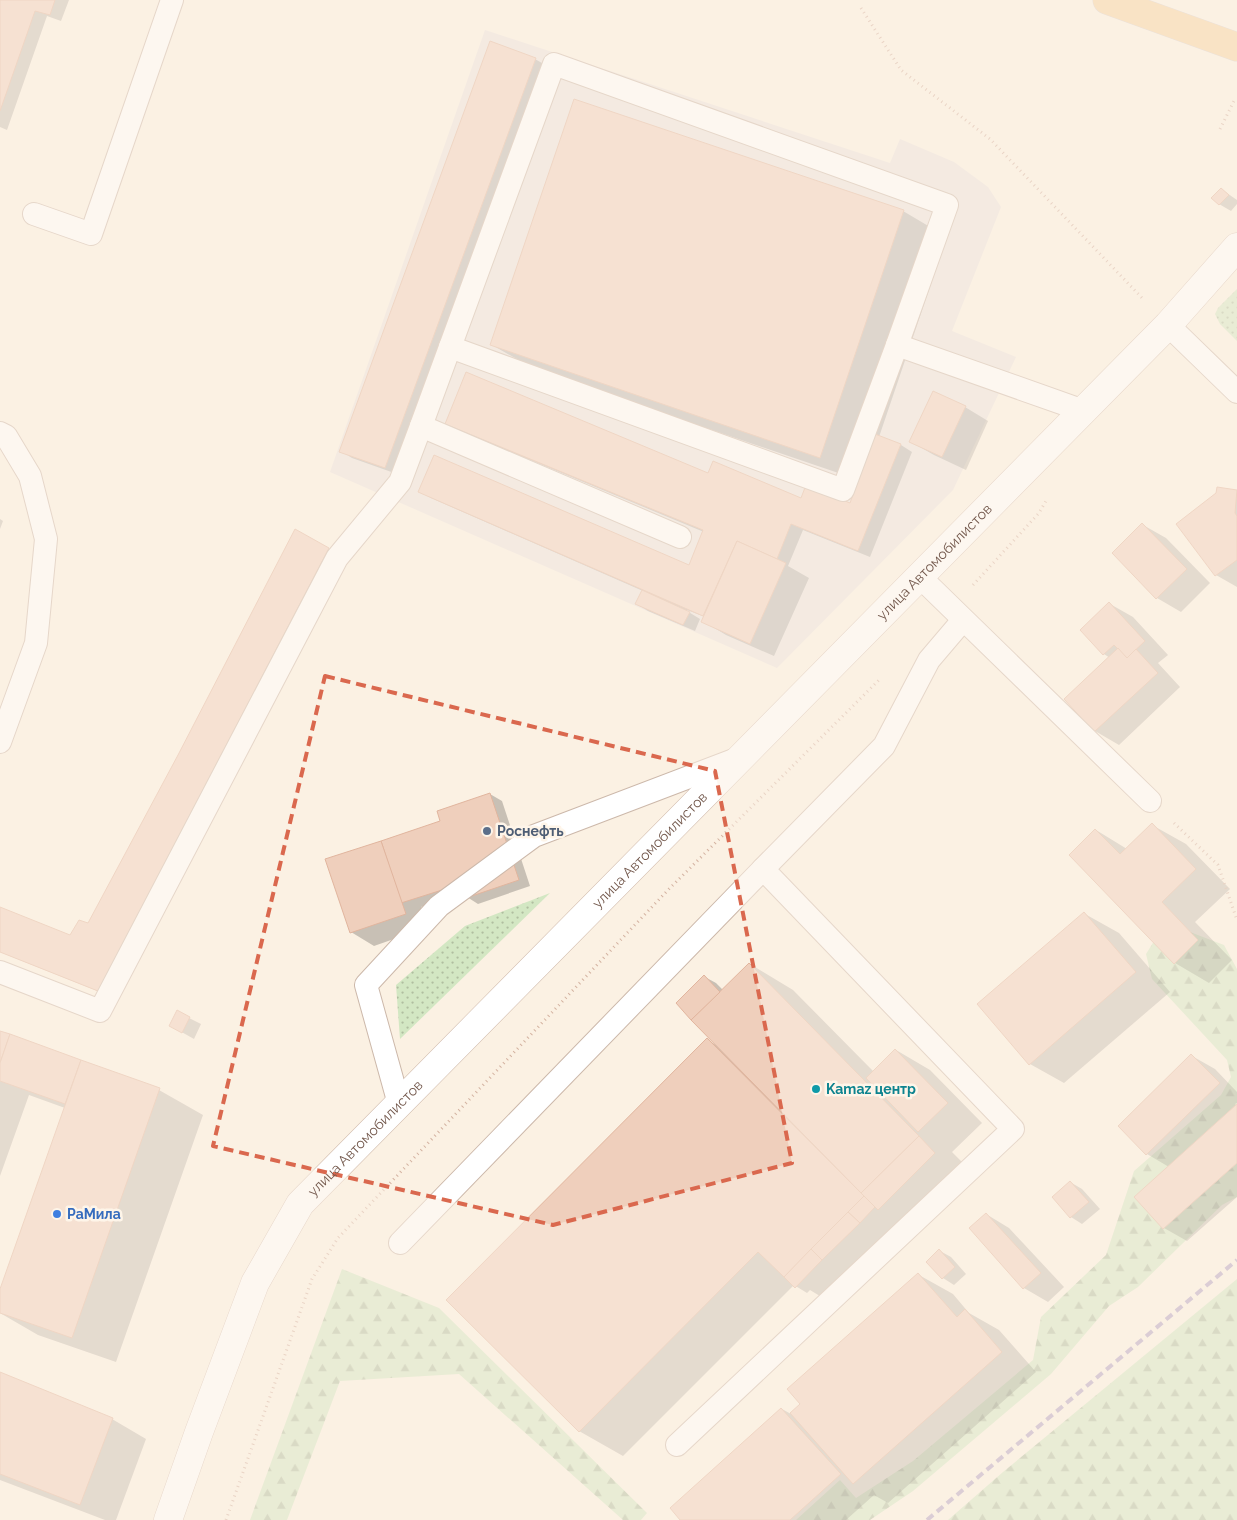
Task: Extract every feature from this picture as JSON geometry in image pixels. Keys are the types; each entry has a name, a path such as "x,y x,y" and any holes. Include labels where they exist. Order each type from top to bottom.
{"main road":[{"path":"1107,0 1237,47"}],"street":[{"name":"улица Автомобилистов","path":"168,1520 254,1283 300,1204 1084,411 1168,325 1237,246"}],"lane":[{"path":"34,214 91,234 172,0"},
{"path":"0,972 100,1011 337,558 400,482 554,64 947,205 843,490 450,347"},
{"path":"1168,325 1237,392"},
{"path":"897,345 1084,411"},
{"path":"421,426 680,537"},
{"path":"0,433 6,436 30,476 46,539 36,643 0,742"},
{"path":"920,577 1150,801"},
{"path":"400,1243 884,746 929,660 957,614"},
{"path":"398,1104 366,985 439,906 534,836 742,756"},
{"path":"677,1445 1013,1130 763,869"}],"path":[{"path":"861,8 901,70 990,139 1168,325"},
{"path":"1220,129 1234,101"},
{"path":"957,614 1039,513 1049,497"},
{"path":"226,1520 312,1279 338,1238 668,890 887,672"},
{"path":"1150,801 1218,865 1237,920"}],"highlighted area":[{"path":"325,676 715,771 792,1163 553,1225 213,1146"}],"shaded area":[{"path":"485,30 890,163 900,139 954,162 988,187 1001,207 952,331 1016,357 953,490 777,668 330,472"}],"green space":[{"path":"1237,289 1237,341 1220,324 1215,314 1218,308"},
{"path":"550,893 400,1039 396,985 465,926"},
{"path":"1182,929 1224,945 1237,969 1237,1197 1222,1205 1138,1287 1109,1306 1051,1374 913,1491 870,1520 796,1520 840,1480 856,1498 913,1461 1033,1360 1041,1317 1106,1255 1134,1171 1221,1095 1231,1077 1227,1060 1152,979 1146,954 1156,938"},
{"path":"342,1269 439,1308 647,1513 641,1520 623,1520 459,1374 340,1381 287,1520 250,1520"},
{"path":"1237,1279 1237,1520 948,1520 1003,1472"}],"building":[{"path":"0,0 55,0 50,15 35,11 0,111"},
{"path":"490,41 536,58 385,468 339,452"},
{"path":"574,99 904,210 820,458 490,345"},
{"path":"1221,188 1229,195 1219,205 1211,198"},
{"path":"466,372 708,473 713,461 801,498 806,485 850,503 875,434 901,444 858,551 791,524 777,559 737,541 703,616 418,492 434,455 689,565 703,530 445,424"},
{"path":"933,391 966,406 942,457 909,442"},
{"path":"1217,487 1237,490 1235,513 1237,516 1237,560 1215,576 1176,524 1216,493"},
{"path":"1142,523 1187,569 1156,599 1112,553"},
{"path":"295,529 329,548 98,991 0,952 0,907 70,935 79,920 88,923 178,755"},
{"path":"737,541 786,563 750,644 701,622"},
{"path":"642,590 690,612 683,625 635,604"},
{"path":"1109,602 1145,641 1127,658 1114,645 1103,655 1080,630"},
{"path":"1118,648 1127,658 1136,649 1158,673 1094,732 1064,699"},
{"path":"490,793 519,880 466,898 461,884 401,903 381,841 440,821 437,811"},
{"path":"1152,823 1196,869 1162,902 1198,940 1174,964 1069,855 1095,829 1120,854"},
{"path":"381,841 406,914 350,933 325,859"},
{"path":"1084,912 1136,972 1029,1065 977,1004"},
{"name":"Kamaz центр","path":"749,963 919,1136 861,1193 691,1020"},
{"path":"704,975 720,992 691,1020 676,1003"},
{"path":"177,1010 190,1017 182,1033 169,1026"},
{"path":"0,1031 10,1034 0,1063"},
{"path":"10,1034 81,1060 65,1104 0,1081 0,1063"},
{"path":"707,1038 864,1196 784,1277 758,1252 579,1432 446,1300"},
{"path":"895,1049 948,1103 918,1132 866,1078"},
{"path":"1191,1054 1220,1083 1146,1155 1118,1126"},
{"path":"81,1060 160,1088 72,1338 0,1313 0,1289"},
{"path":"1237,1104 1237,1163 1163,1229 1134,1197"},
{"path":"919,1136 935,1153 878,1210 861,1193"},
{"path":"1070,1181 1089,1202 1070,1218 1052,1197"},
{"path":"864,1196 875,1207 860,1223 848,1212"},
{"path":"848,1212 860,1223 822,1260 811,1249"},
{"path":"986,1213 1041,1273 1023,1289 969,1228"},
{"path":"811,1249 822,1260 795,1288 784,1277"},
{"path":"939,1249 955,1267 942,1279 926,1262"},
{"path":"918,1273 957,1317 965,1309 1002,1352 853,1484 790,1413 800,1404 787,1389"},
{"path":"0,1372 113,1418 80,1505 0,1474"},
{"path":"781,1408 841,1474 790,1520 680,1520 670,1508"}],"railway":[{"path":"927,1520 1237,1260"}],"place":[{"name":"Роснефть","path":"487,831"},
{"name":"Kamaz центр","path":"816,1089"},
{"name":"РаМила","path":"57,1214"}]}
